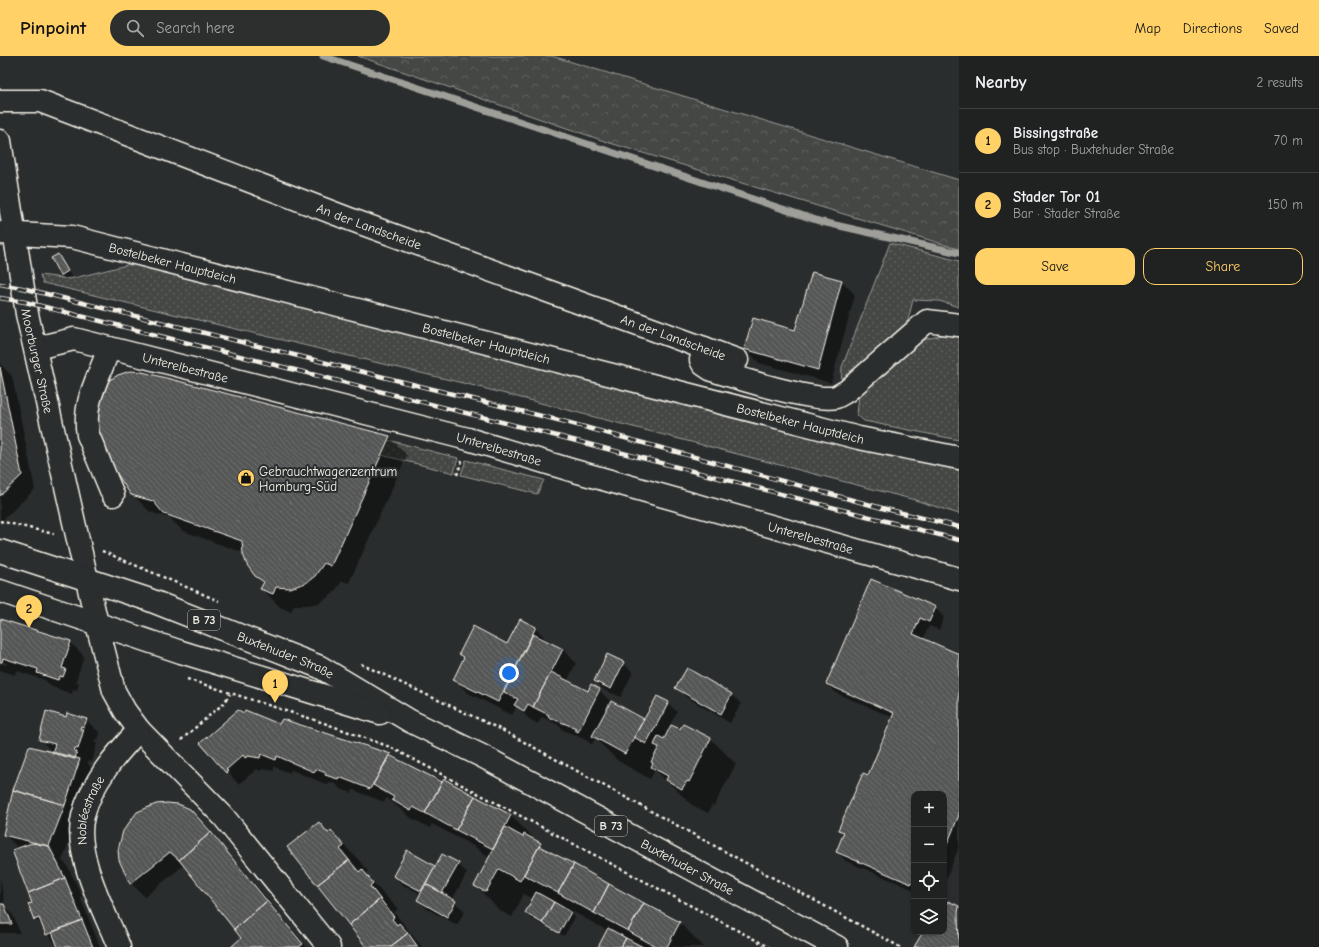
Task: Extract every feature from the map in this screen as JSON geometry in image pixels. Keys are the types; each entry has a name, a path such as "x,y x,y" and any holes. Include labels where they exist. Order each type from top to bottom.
{"street":[{"name":"An der Landscheide","path":"0,102 40,101 352,220 737,360"},
{"name":"Moorburger Straße","path":"0,141 7,233 22,288 86,578 114,691 139,730 223,816 329,947"},
{"name":"Bostelbeker Hauptdeich","path":"7,233 72,237 859,438 959,458"},
{"path":"704,348 701,360 703,364 712,370 796,393 821,397 835,397 846,391 927,321 959,326"},
{"name":"Unterelbestraße","path":"36,348 74,339 468,439 571,470 959,579"},
{"path":"109,348 88,402 86,424 88,435 113,495"},
{"name":"B 73","path":"0,551 86,578"},
{"name":"Buxtehuder Straße","path":"86,578 198,618 320,667 410,721 482,756 837,947"},
{"name":"B 73","path":"0,591 97,624"},
{"name":"Buxtehuder Straße","path":"97,624 181,652 410,721"},
{"name":"Nobléestraße","path":"119,947 91,878 83,852 81,830 83,816 92,793 108,766 139,730"}],"path":[{"path":"457,474 462,458"},
{"path":"184,678 324,723 390,747 769,947"},
{"path":"166,757 185,735 224,703 230,694"}],"green space":[{"path":"358,56 552,56 959,180 959,249 610,143"},
{"path":"890,243 959,261 959,307 939,301 913,300 906,328 841,389 842,367"},
{"path":"135,263 888,456 959,468 959,514 915,500 471,385 43,283 40,275 70,279"},
{"path":"959,332 959,440 864,421 857,415 859,395 868,379 912,343"},
{"path":"388,440 458,458 454,473 381,455"},
{"path":"466,460 544,480 537,494 461,475"}],"building":[{"path":"58,254 68,271 60,276 51,258"},
{"path":"812,272 842,280 818,370 744,349 753,318 795,330"},
{"path":"0,367 22,475 0,496"},
{"name":"Gebrauchtwagenzentrum Hamburg-Süd","path":"130,371 142,372 186,383 390,436 331,566 324,563 315,576 306,583 290,588 276,587 273,594 260,589 264,582 255,576 247,565 243,554 242,541 164,514 153,501 131,495 96,442 100,389 108,381 118,375"},
{"path":"871,579 936,607 929,622 920,618 913,634 959,654 959,815 947,845 947,791 911,791 911,884 836,852 844,832 838,830 863,773 868,775 894,713 826,684"},
{"path":"0,619 71,641 62,668 66,669 63,677 60,676 58,680 37,673 38,669 3,658 2,662 0,662"},
{"path":"520,619 536,627 498,702 453,680 464,657 459,654 473,626 507,644"},
{"path":"533,634 563,649 533,707 528,704 524,711 514,705 518,699 504,692"},
{"path":"607,654 624,662 611,689 594,681"},
{"path":"687,668 732,694 721,714 675,688"},
{"path":"551,672 588,691 591,684 600,689 578,732 575,730 576,728 548,717 549,715 533,707"},
{"path":"657,696 669,702 646,744 634,737"},
{"path":"611,701 644,719 625,754 592,736"},
{"path":"238,710 244,713 245,710 279,724 282,719 391,754 370,789 339,777 338,779 325,775 326,773 316,769 314,772 277,756 276,760 261,754 260,758 248,756 245,758 243,755 226,770 228,771 226,773 200,743"},
{"path":"46,711 66,717 67,713 87,719 84,727 81,726 80,729 84,729 78,749 75,748 74,751 77,752 75,759 52,753 55,744 39,740"},
{"path":"683,724 711,738 689,782 687,781 682,789 666,780 668,776 651,767 653,763 651,762 659,747 654,745 658,736 664,739 671,725 680,729"},
{"path":"29,746 80,759 65,805 13,790"},
{"path":"389,755 442,782 425,813 413,807 411,811 392,800 394,797 373,785"},
{"path":"444,779 475,796 456,830 425,813"},
{"path":"13,790 65,805 49,846 3,835"},
{"path":"475,796 511,815 493,849 456,830"},
{"path":"156,804 178,804 190,809 211,832 179,860 170,852 130,884 119,860 118,850 123,831 137,812"},
{"path":"319,822 328,833 331,830 344,846 340,849 349,860 317,885 287,847"},
{"path":"505,827 523,837 524,834 541,843 520,881 499,869 486,892 474,886"},
{"path":"211,832 267,901 234,929 179,860"},
{"path":"32,843 49,846 65,878 28,893 12,850"},
{"path":"539,846 574,864 558,893 524,875"},
{"path":"407,850 435,866 421,891 393,876"},
{"path":"442,854 459,863 442,893 426,884"},
{"path":"349,860 359,872 362,869 373,883 370,886 380,899 349,925 317,885"},
{"path":"574,864 609,884 594,913 558,893"},
{"path":"65,878 82,920 46,935 39,918 34,920 28,904 32,903 28,893"},
{"path":"426,884 456,901 447,917 417,900"},
{"path":"609,884 644,903 628,931 594,913"},
{"path":"536,892 554,902 542,923 525,913"},
{"path":"380,899 394,917 392,919 397,925 399,923 408,933 390,947 366,947 349,925"},
{"path":"267,901 303,944 299,947 231,947 241,938 234,929"},
{"path":"948,901 959,906 959,947 914,947 921,935 947,935"},
{"path":"554,902 571,912 559,933 542,923"},
{"path":"644,903 680,922 667,947 657,947 628,931"},
{"path":"0,904 4,904 12,924 0,924"},
{"path":"82,920 93,947 58,947 52,932"},
{"path":"608,928 626,938 621,947 598,947"},
{"path":"408,933 418,947 390,947"},
{"path":"626,938 643,947 621,947"}],"waterway":[{"path":"323,56 822,222 959,253"}],"railway":[{"path":"0,284 22,288 566,422 882,508 959,527"},
{"path":"0,298 25,302 561,437 959,540"}],"place":[{"name":"Gebrauchtwagenzentrum Hamburg-Süd","path":"246,478"},
{"name":"Stader Tor 01","path":"29,628"},
{"name":"Bissingstraße","path":"275,703"}]}
